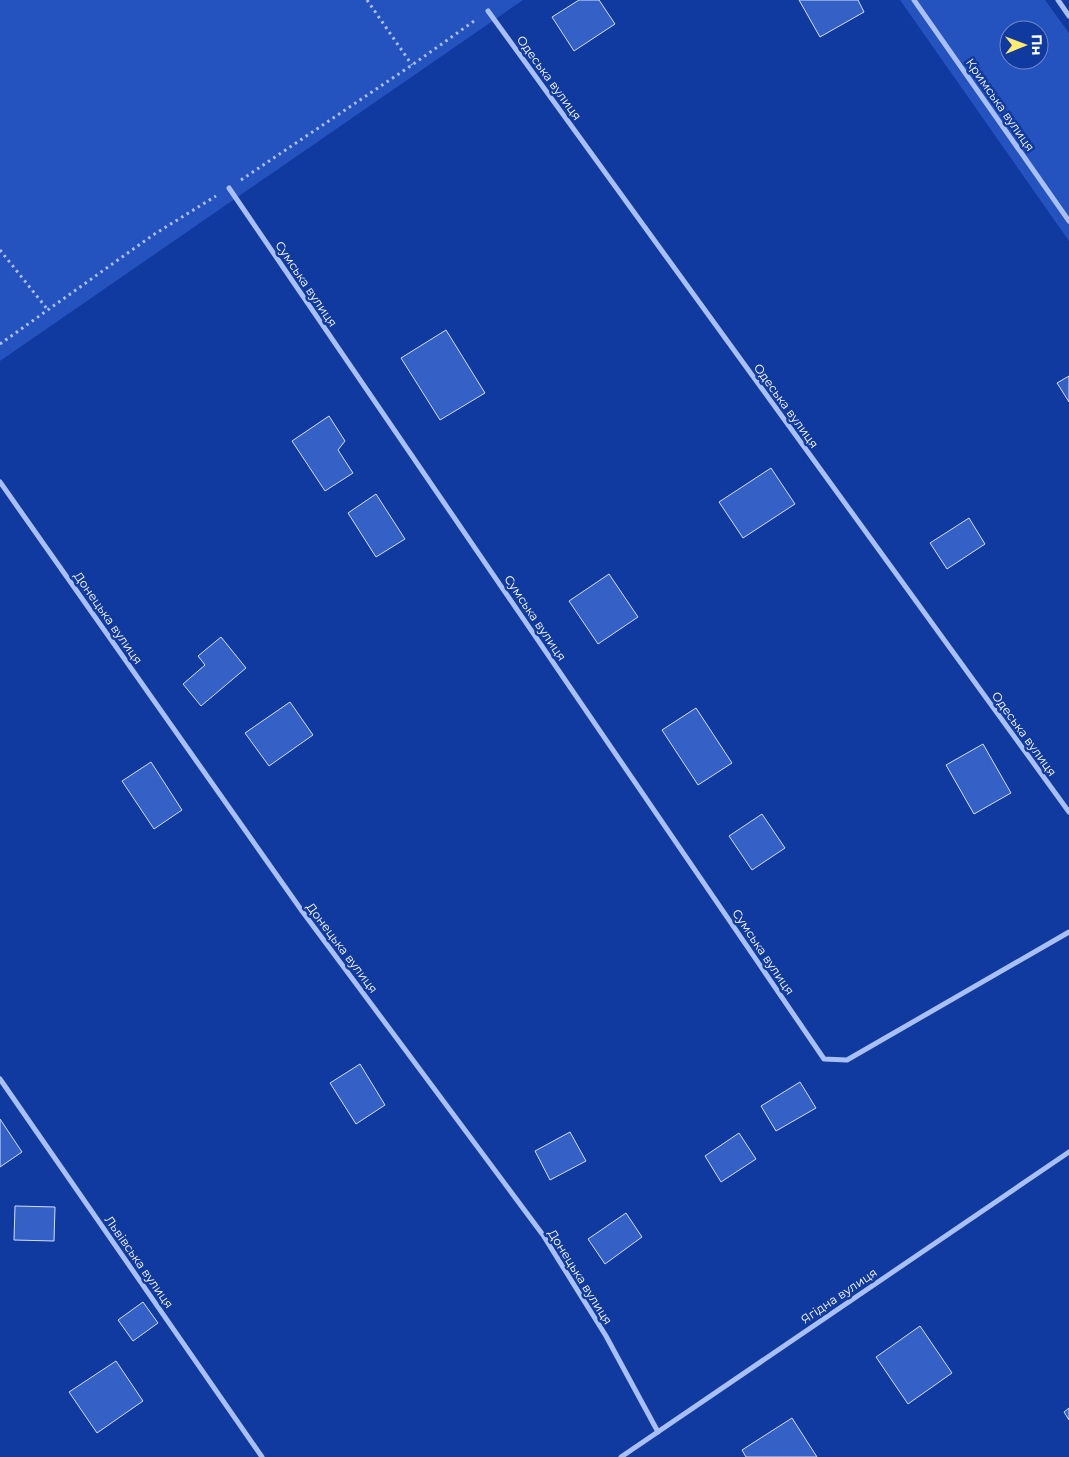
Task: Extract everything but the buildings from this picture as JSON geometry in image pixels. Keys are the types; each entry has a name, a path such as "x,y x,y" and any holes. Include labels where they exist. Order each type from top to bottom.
{"street":[{"name":"Кримська вулиця","path":"914,0 1069,221"},
{"path":"1058,0 1069,16"},
{"name":"Одеська вулиця","path":"488,11 1069,812"},
{"name":"Сумська вулиця","path":"229,188 824,1059 847,1060 1069,932"},
{"name":"Донецька вулиця","path":"0,482 302,911 543,1235 606,1336 658,1432"},
{"name":"Львівська вулиця","path":"0,1079 262,1457"},
{"name":"Ягідна вулиця","path":"621,1457 1069,1152"}],"path":[{"path":"367,0 412,66"},
{"path":"0,344 153,235 229,188 412,66 488,11"},
{"path":"0,250 48,310"}],"shaded area":[{"path":"0,0 523,0 0,361"},
{"path":"900,0 1045,0 1069,33 1069,241"}]}
